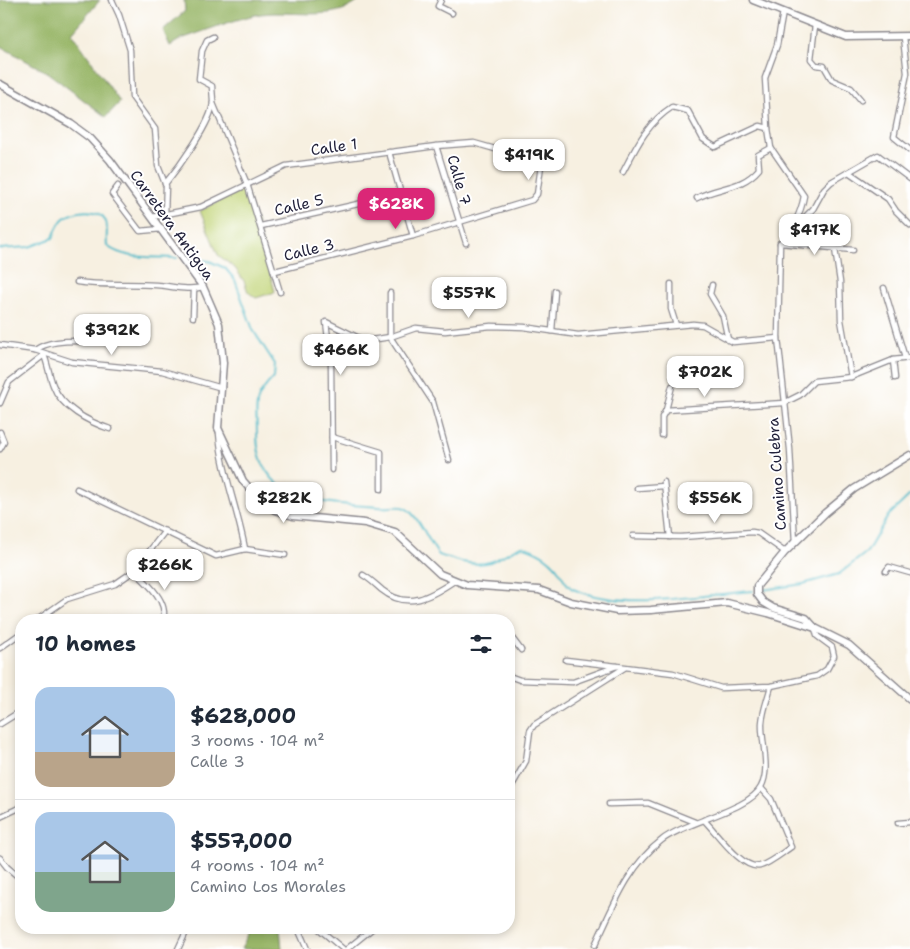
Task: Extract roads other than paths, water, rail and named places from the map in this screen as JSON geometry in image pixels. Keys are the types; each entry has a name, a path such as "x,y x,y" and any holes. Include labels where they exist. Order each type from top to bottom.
{"street":[{"path":"112,0 119,15 130,50 132,97 155,129 158,166 165,184 164,215"},
{"path":"441,0 438,6 452,13"},
{"path":"753,0 846,37 907,36 909,73 894,136 910,150"},
{"path":"783,12 776,45 765,78 771,148 804,196 802,211 791,225 789,234"},
{"path":"815,25 811,59 816,65 824,66 832,80 851,88 862,100"},
{"path":"213,37 207,40 202,51 199,78 212,86 213,103 247,184 280,292"},
{"name":"Carretera Antigua","path":"0,84 71,124 90,138 110,160 203,287 219,324 223,363 218,428"},
{"path":"165,184 179,166 206,122 213,103"},
{"path":"623,172 644,132 659,115 672,107 688,111 703,139 715,147 760,126 768,128"},
{"name":"Calle 1","path":"152,217 201,207 286,166 436,146 474,143 537,161 541,166 537,194 532,200 522,203"},
{"name":"Calle 7","path":"436,146 466,243"},
{"path":"697,198 751,179 759,169 758,155 771,148"},
{"path":"389,152 413,236"},
{"path":"780,243 813,209 824,189 831,182 850,173 878,155 910,179"},
{"path":"850,173 888,199 896,212 910,225"},
{"path":"118,186 112,194 140,231 162,229"},
{"name":"Calle 5","path":"261,226 402,194"},
{"name":"Calle 3","path":"275,271 413,236 522,203"},
{"path":"789,234 809,239 839,235"},
{"path":"780,243 853,250"},
{"name":"Camino Culebra","path":"780,243 778,338 795,543"},
{"path":"835,248 840,282 841,320 851,377"},
{"path":"77,282 98,285 156,285 194,290 203,287"},
{"path":"671,284 671,309 676,325"},
{"path":"712,285 710,294 723,316 728,340"},
{"path":"666,410 784,403 800,395 814,381 851,377 893,360 907,358 884,288"},
{"path":"193,317 194,290"},
{"path":"552,331 555,291"},
{"path":"390,293 390,338 433,402 449,460"},
{"path":"332,470 331,363 326,322 365,341 390,338 416,328 445,331 491,326 578,335 693,324 702,325 733,342 778,338"},
{"path":"35,350 40,347 74,340 102,340 121,334"},
{"path":"0,345 35,350 44,355 72,362 162,371 222,388"},
{"path":"0,404 9,382 44,355"},
{"path":"44,355 53,386 61,400 95,424 110,429"},
{"path":"893,360 895,378"},
{"path":"662,435 662,417 666,410 672,386"},
{"path":"218,428 220,455 238,513 245,549"},
{"path":"218,428 243,481 259,499 276,510 293,516 365,523 395,532 440,574 454,581 467,586 539,590 571,602 618,610 651,610 727,603 768,613 815,628 849,645 910,699"},
{"path":"0,432 4,442 0,449"},
{"path":"332,437 381,452 381,489"},
{"path":"566,660 673,673 721,688 771,686 809,679 827,669 834,656 832,647 817,636 815,628 806,618 773,608 763,602 758,594 757,586 785,552 854,489 910,455"},
{"path":"637,488 664,484 670,537"},
{"path":"77,489 216,556 245,549 285,555"},
{"path":"46,614 68,599 115,584 134,571 165,531"},
{"path":"633,536 670,537 752,532 758,533 785,552"},
{"path":"886,571 889,567 910,573"},
{"path":"134,571 151,586 162,605 163,614"},
{"path":"363,575 382,590 410,601 424,600 454,581"},
{"path":"0,648 15,637"},
{"path":"515,641 522,650"},
{"path":"515,678 573,682 617,666"},
{"path":"515,780 526,761 530,731 534,725 624,668"},
{"path":"595,945 632,870 661,840 681,827 720,814 749,798 761,788 765,773 762,720 771,686"},
{"path":"0,724 15,715"},
{"path":"704,820 742,862 751,866 762,866 791,847 771,799 761,788"},
{"path":"609,804 648,803 695,822"},
{"path":"0,816 15,810"},
{"path":"898,822 910,822"},
{"path":"0,858 15,874"},
{"path":"178,949 185,934"},
{"path":"301,934 307,949"},
{"path":"325,934 343,949"},
{"path":"347,949 366,934"}],"waterway":[{"path":"0,249 29,247 53,238 62,220 72,214 85,211 103,217 107,224 107,246 115,251 140,257 177,258"},
{"path":"189,259 209,261 225,268 235,280 253,330 275,364 274,377 262,392 257,404 257,435 260,458 269,475 283,487 299,496 318,501 359,506 402,507 407,509 418,521 439,555 457,561 477,564 490,562 522,546 537,552 549,560 571,588 593,596 615,599 662,600 753,591"},
{"path":"762,590 803,584 839,574 867,552 888,516 910,495"}]}
